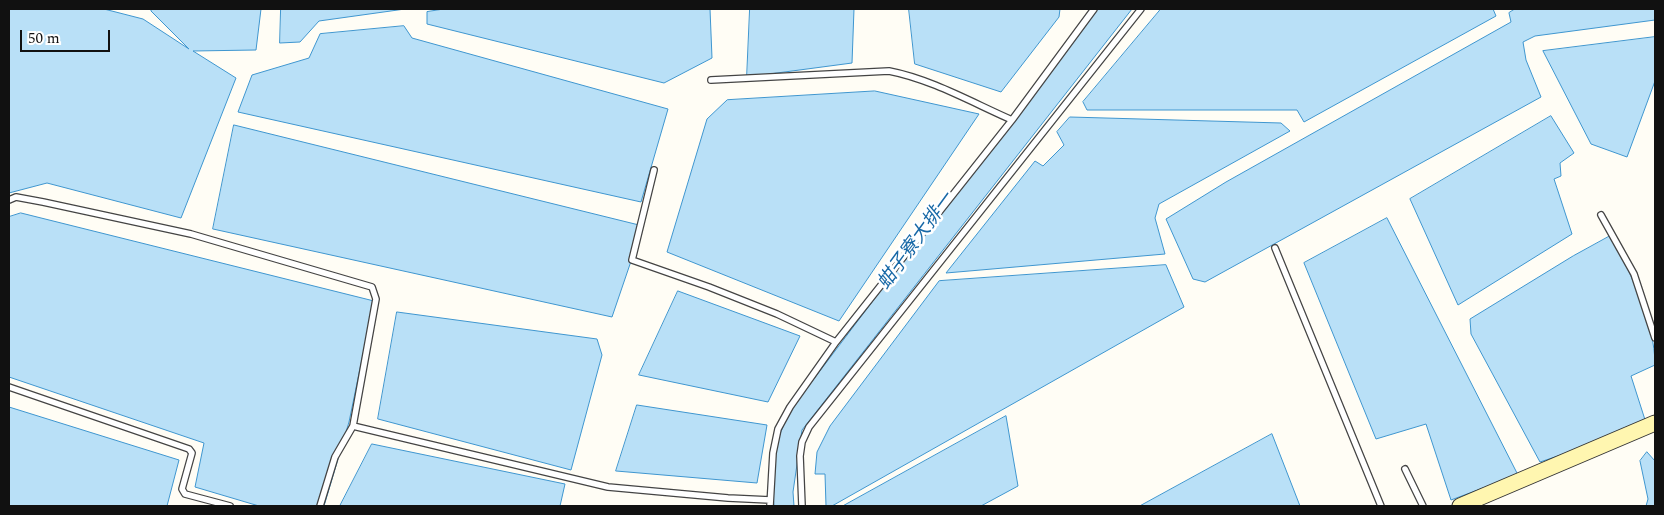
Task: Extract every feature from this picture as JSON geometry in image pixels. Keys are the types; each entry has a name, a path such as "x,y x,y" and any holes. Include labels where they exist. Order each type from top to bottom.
{"street":[{"path":"1460,506 1655,423"}],"lane":[{"path":"353,426 608,487 770,503 772,453 778,429 790,408 836,342 1012,120 1094,9"},
{"path":"802,506 800,456 802,442 809,428 1141,9"},
{"path":"711,80 889,71 905,74 923,81 1012,120"},
{"path":"654,170 632,260 709,287 777,314 836,342"},
{"path":"9,200 16,198 34,201 191,234 372,287 376,299 353,426 335,457 320,506"},
{"path":"1601,214 1634,274 1655,338"},
{"path":"1274,248 1381,506"},
{"path":"9,388 190,449 192,453 182,490 185,494 230,506"},
{"path":"1404,469 1423,506"}],"water":[{"path":"9,9 104,9 143,19 189,49 151,9 261,9 256,50 193,51 236,78 181,218 47,183 9,193"},
{"path":"281,9 405,9 319,21 300,42 280,43"},
{"path":"444,9 710,9 712,58 664,83 427,24 427,12"},
{"path":"750,9 854,9 852,63 747,77"},
{"path":"909,9 1060,9 1059,17 1001,92 915,64"},
{"path":"1094,9 1132,9 802,430 793,492 794,506 774,506 772,486 775,446 789,412"},
{"path":"1161,9 1493,9 1496,16 1304,122 1297,110 1087,110 1083,102"},
{"path":"1515,9 1655,9 1655,20 1535,36 1523,42 1526,60 1541,97 1205,282 1193,279 1166,219 1226,182 1511,22 1509,13"},
{"path":"404,26 412,38 668,109 641,202 238,112 252,75 309,58 320,34"},
{"path":"1655,37 1655,81 1627,157 1591,144 1543,51"},
{"path":"875,91 979,114 839,321 667,252 707,119 727,100"},
{"path":"1551,116 1574,153 1560,163 1561,176 1554,179 1572,234 1458,305 1410,199"},
{"path":"1070,117 1281,123 1290,131 1159,204 1155,218 1165,254 946,273 1035,161 1043,166 1064,145 1057,132"},
{"path":"234,125 643,226 612,317 213,229"},
{"path":"21,213 374,301 349,422 324,506 259,506 195,487 204,443 9,377 9,217"},
{"path":"1387,218 1518,475 1451,500 1426,424 1376,439 1304,263"},
{"path":"1612,235 1640,298 1651,332 1655,365 1631,376 1647,426 1540,462 1471,334 1470,319 1573,256"},
{"path":"1166,265 1184,307 832,506 826,506 825,474 815,474 817,452 830,426 939,281"},
{"path":"678,291 800,336 768,402 639,375"},
{"path":"397,312 597,339 602,355 571,470 378,419"},
{"path":"637,405 767,425 757,483 616,471"},
{"path":"9,407 179,460 167,506 9,506"},
{"path":"1006,416 1018,486 981,506 843,506"},
{"path":"1272,434 1300,506 1140,506"},
{"path":"372,444 565,484 560,506 340,506"},
{"path":"1647,452 1655,461 1655,506 1646,506 1648,499 1640,461"}],"water label":[{"name":"蚶子寮大排一","path":"917,242"}]}
